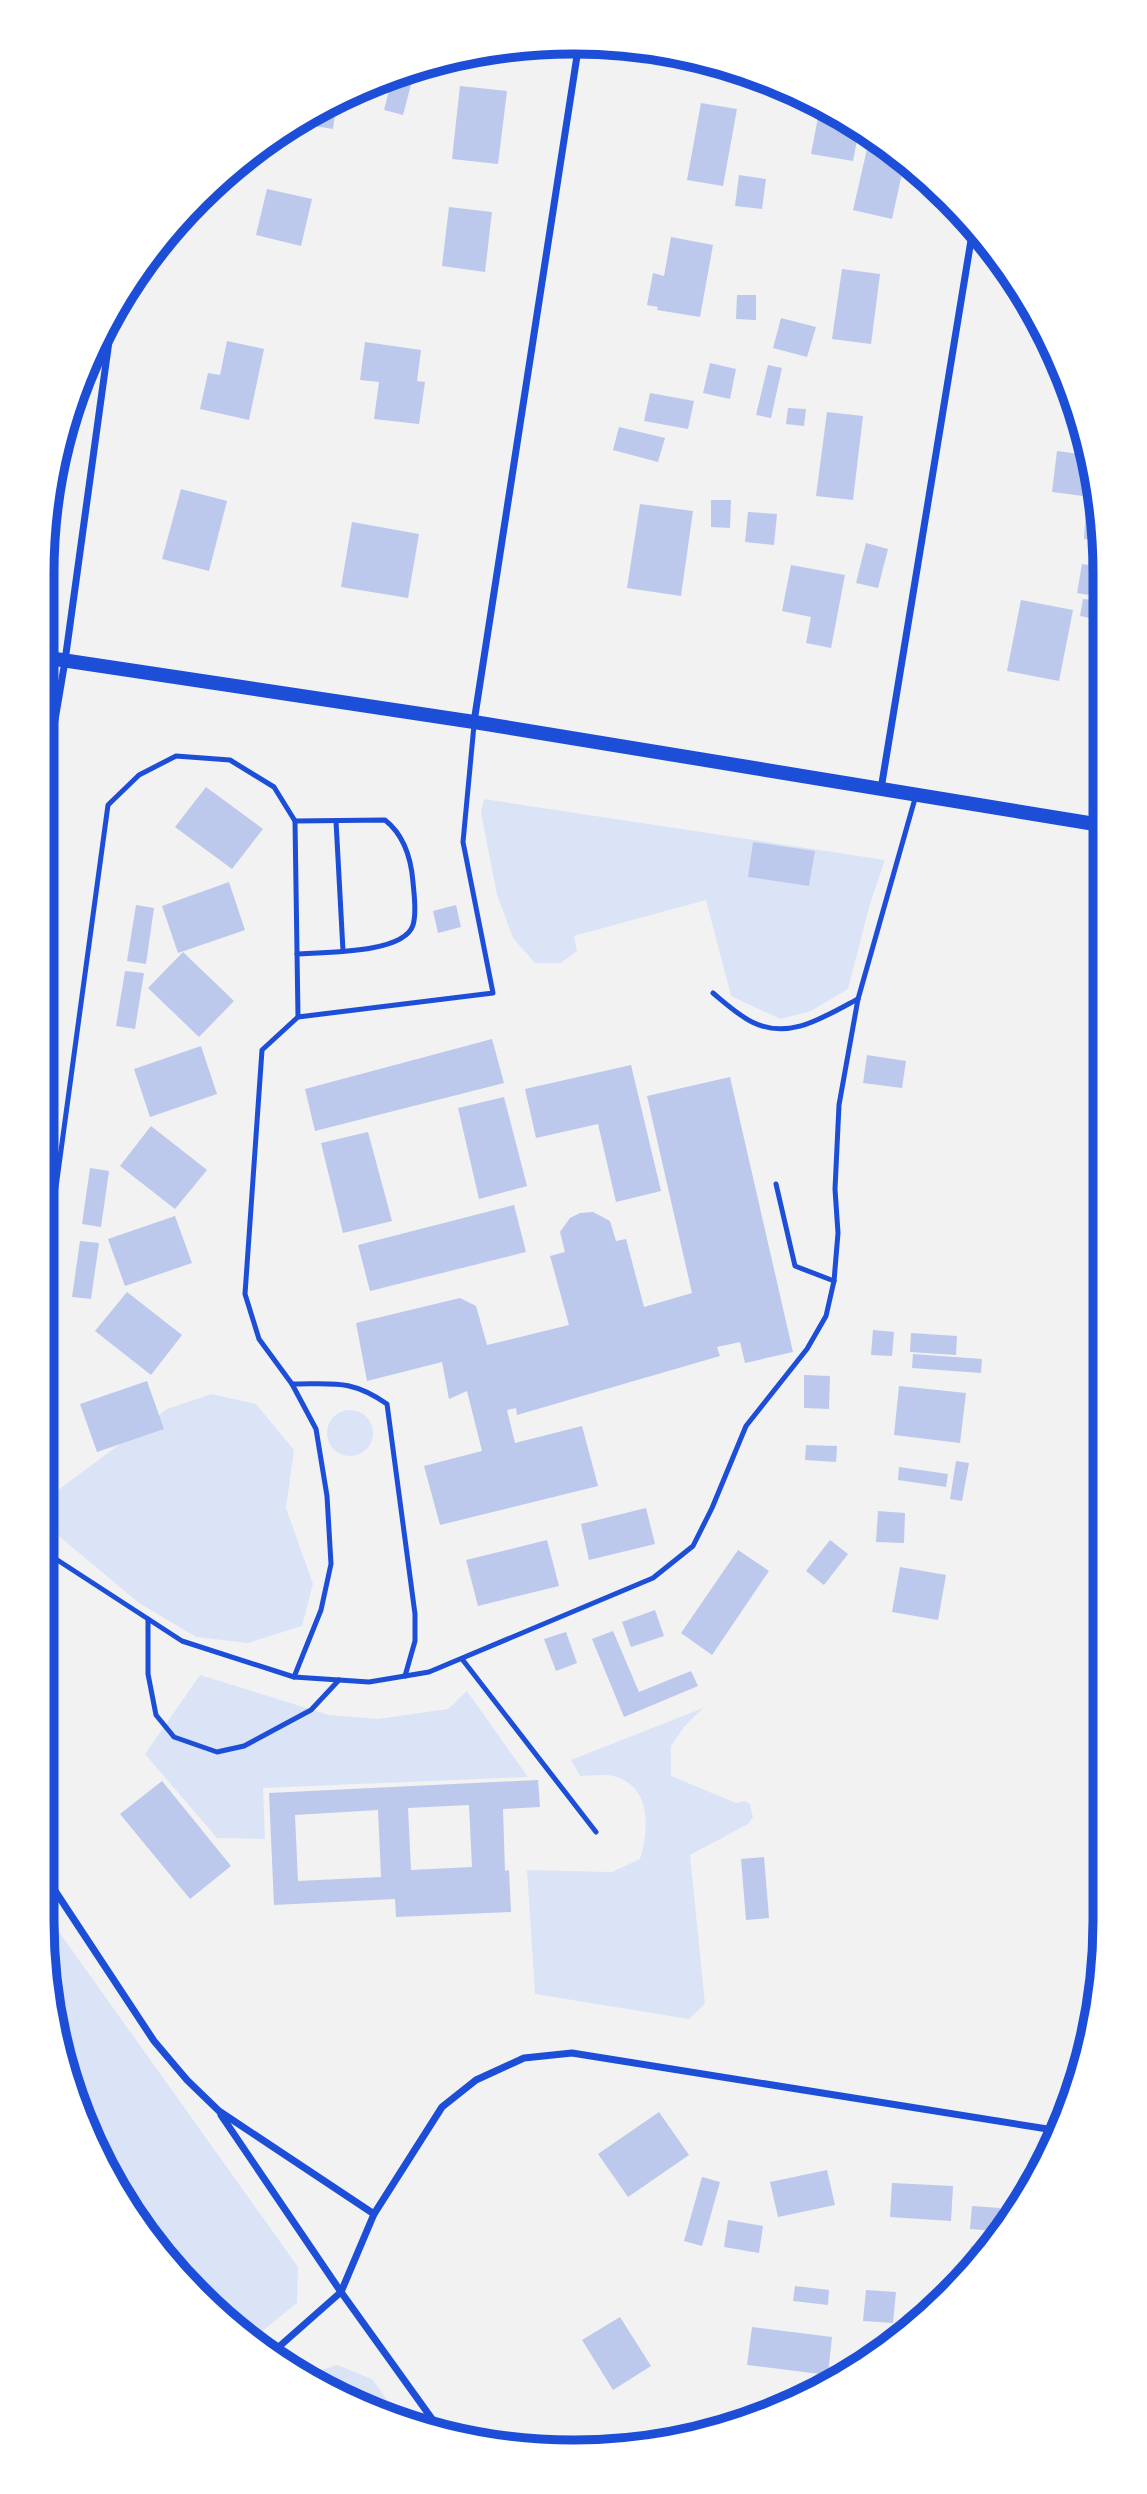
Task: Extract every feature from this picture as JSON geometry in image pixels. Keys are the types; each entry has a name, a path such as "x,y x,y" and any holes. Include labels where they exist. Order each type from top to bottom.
{"main road":[{"path":"54,659 474,722 1093,824"}],"street":[{"path":"474,722 577,54"},
{"path":"881,789 971,240"},
{"path":"54,726 109,342"},
{"path":"54,1889 154,2041 219,2111 341,2292 433,2420"},
{"path":"278,2347 341,2292 374,2214 442,2107 476,2080 524,2058 572,2053 1049,2128"},
{"path":"219,2111 374,2214"}],"lane":[{"path":"294,1677 321,1610 331,1564 327,1496 316,1429 292,1384 259,1339 245,1294 262,1049 298,1017 493,993 463,842 474,722"},
{"path":"54,1202 108,805 139,775 176,756 230,760 274,787 295,821 298,1017"},
{"path":"54,1558 182,1640 294,1677 369,1682 429,1672 462,1659 653,1578 693,1546 746,1426 807,1349 826,1316 834,1281 838,1233 835,1189 839,1105 858,999 916,795"},
{"path":"295,821 385,820 397,829 407,851 415,910 413,927 407,935 393,942 377,947 297,954"},
{"path":"336,821 343,951"},
{"path":"713,993 752,1022 780,1031 812,1023 858,999"},
{"path":"776,1184 795,1266 834,1281"},
{"path":"292,1384 347,1384 368,1391 387,1404 415,1614 415,1641 405,1676"},
{"path":"148,1618 148,1674 156,1715 174,1737 217,1752 244,1746 310,1710 339,1680"},
{"path":"462,1659 596,1832"}],"shaded area":[{"path":"484,799 885,860 870,904 848,989 811,1011 780,1019 731,996 706,900 574,936 577,951 561,963 535,963 513,938 497,895 481,813"},
{"path":"212,1394 256,1404 294,1450 286,1508 313,1584 302,1626 248,1643 196,1637 139,1603 54,1532 54,1493 167,1409"},
{"path":"350,1410 366,1417 373,1433 366,1449 350,1456 334,1449 327,1433 334,1417"},
{"path":"200,1675 329,1715 378,1719 448,1709 467,1691 528,1777 263,1788 265,1839 217,1838 145,1754"},
{"path":"703,1708 684,1727 671,1746 671,1776 736,1803 745,1801 750,1804 753,1817 748,1824 690,1855 705,2004 689,2019 535,1994 527,1870 612,1872 640,1859 645,1834 644,1810 635,1789 626,1781 613,1776 580,1776 571,1760"},
{"path":"54,1925 298,2267 297,2303 259,2334 206,2288 183,2263 142,2209 108,2150 94,2119 72,2055 59,1988"},
{"path":"337,2365 372,2379 392,2406 344,2386 317,2371"}],"building":[{"path":"412,80 403,115 384,110 390,89"},
{"path":"460,86 507,91 498,164 452,159"},
{"path":"701,103 737,109 723,186 687,180"},
{"path":"335,113 333,129 311,126"},
{"path":"818,116 857,139 853,161 811,154"},
{"path":"868,146 902,172 892,219 853,210"},
{"path":"739,175 766,179 762,209 735,206"},
{"path":"267,189 312,199 301,246 256,235"},
{"path":"449,207 492,212 485,272 442,266"},
{"path":"671,237 713,245 700,317 657,310 658,307 647,305 653,273 664,276"},
{"path":"842,269 880,274 871,344 832,339"},
{"path":"737,295 756,295 756,320 736,319"},
{"path":"781,318 816,327 807,357 773,348"},
{"path":"227,341 264,349 249,420 200,409 208,373 220,375"},
{"path":"365,342 421,350 417,381 425,382 419,424 374,419 379,382 360,380"},
{"path":"710,363 736,369 730,399 703,393"},
{"path":"768,365 782,368 771,418 756,415"},
{"path":"650,393 694,401 688,429 644,421"},
{"path":"788,408 806,409 804,426 786,424"},
{"path":"827,412 863,416 853,500 816,496"},
{"path":"619,427 665,438 658,462 613,450"},
{"path":"1057,451 1079,454 1087,496 1052,492"},
{"path":"181,489 227,501 209,571 162,559"},
{"path":"711,500 731,500 730,528 711,527"},
{"path":"640,504 693,511 681,596 627,588"},
{"path":"1086,510 1089,510 1092,540 1084,539"},
{"path":"748,512 777,514 774,545 745,542"},
{"path":"352,522 419,534 408,598 341,587"},
{"path":"866,543 888,549 878,588 856,583"},
{"path":"1082,564 1093,566 1093,596 1077,593"},
{"path":"791,565 845,575 831,648 806,643 811,617 782,611"},
{"path":"1083,599 1093,600 1090,618 1080,616"},
{"path":"1021,600 1073,610 1059,681 1007,671"},
{"path":"206,787 263,829 232,869 175,827"},
{"path":"753,842 815,851 809,886 748,877"},
{"path":"229,882 245,930 178,953 162,906"},
{"path":"136,905 154,908 146,964 127,961"},
{"path":"456,905 461,927 438,933 433,911"},
{"path":"183,952 234,1001 199,1037 148,988"},
{"path":"125,971 144,973 135,1029 116,1026"},
{"path":"492,1039 504,1083 315,1131 305,1089"},
{"path":"201,1046 217,1094 150,1117 134,1069"},
{"path":"867,1055 906,1061 902,1088 863,1083"},
{"path":"631,1065 661,1191 616,1202 598,1124 536,1138 525,1089"},
{"path":"730,1077 793,1352 745,1363 740,1342 717,1347 720,1356 517,1415 516,1408 507,1410 515,1443 582,1426 598,1486 440,1525 424,1466 482,1451 467,1391 449,1399 442,1362 367,1381 356,1323 460,1298 476,1306 487,1345 569,1325 550,1256 565,1252 560,1232 570,1218 580,1213 593,1212 610,1221 616,1241 626,1239 644,1307 692,1293 647,1096"},
{"path":"504,1097 527,1186 479,1199 458,1108"},
{"path":"151,1126 207,1170 175,1209 120,1166"},
{"path":"368,1132 392,1221 343,1233 321,1143"},
{"path":"90,1168 109,1171 101,1227 82,1224"},
{"path":"514,1205 526,1252 370,1291 358,1245"},
{"path":"175,1216 192,1263 125,1286 108,1239"},
{"path":"80,1241 99,1243 91,1299 72,1297"},
{"path":"127,1292 182,1335 151,1375 95,1331"},
{"path":"873,1330 894,1332 892,1356 871,1355"},
{"path":"911,1333 957,1336 956,1355 910,1352"},
{"path":"913,1354 982,1359 981,1373 912,1368"},
{"path":"804,1375 830,1376 829,1409 804,1408"},
{"path":"147,1381 164,1429 97,1452 80,1404"},
{"path":"899,1386 966,1393 960,1443 894,1435"},
{"path":"806,1445 837,1446 836,1462 805,1460"},
{"path":"956,1461 969,1463 962,1501 950,1499"},
{"path":"899,1467 948,1474 946,1487 898,1480"},
{"path":"646,1508 655,1544 589,1560 581,1524"},
{"path":"878,1511 905,1513 904,1543 876,1542"},
{"path":"547,1540 559,1586 478,1606 466,1560"},
{"path":"830,1540 848,1554 824,1585 806,1571"},
{"path":"738,1550 769,1571 712,1655 681,1633"},
{"path":"900,1567 946,1575 938,1620 892,1612"},
{"path":"655,1610 664,1636 631,1647 622,1622"},
{"path":"613,1631 639,1692 691,1671 698,1686 624,1717 592,1639"},
{"path":"566,1632 577,1663 556,1671 544,1639"},
{"path":"538,1780 540,1807 503,1809 505,1871 509,1870 511,1912 396,1917 395,1899 274,1905 269,1793","holes":["469,1805 472,1867 411,1870 408,1808","378,1810 381,1877 298,1881 295,1815"]},
{"path":"162,1781 231,1866 190,1899 120,1814"},
{"path":"764,1857 769,1918 746,1920 741,1859"},
{"path":"659,2112 689,2155 628,2197 598,2154"},
{"path":"827,2170 835,2205 778,2217 770,2182"},
{"path":"702,2177 720,2182 702,2246 684,2241"},
{"path":"892,2183 953,2186 951,2221 890,2217"},
{"path":"972,2206 1000,2208 999,2217 990,2230 970,2229"},
{"path":"728,2220 763,2226 759,2253 724,2247"},
{"path":"971,2246 977,2247 969,2256"},
{"path":"795,2286 829,2290 828,2305 793,2301"},
{"path":"866,2290 896,2292 893,2323 863,2321"},
{"path":"620,2317 651,2366 613,2390 582,2340"},
{"path":"752,2327 832,2337 828,2373 824,2375 747,2365"}]}
